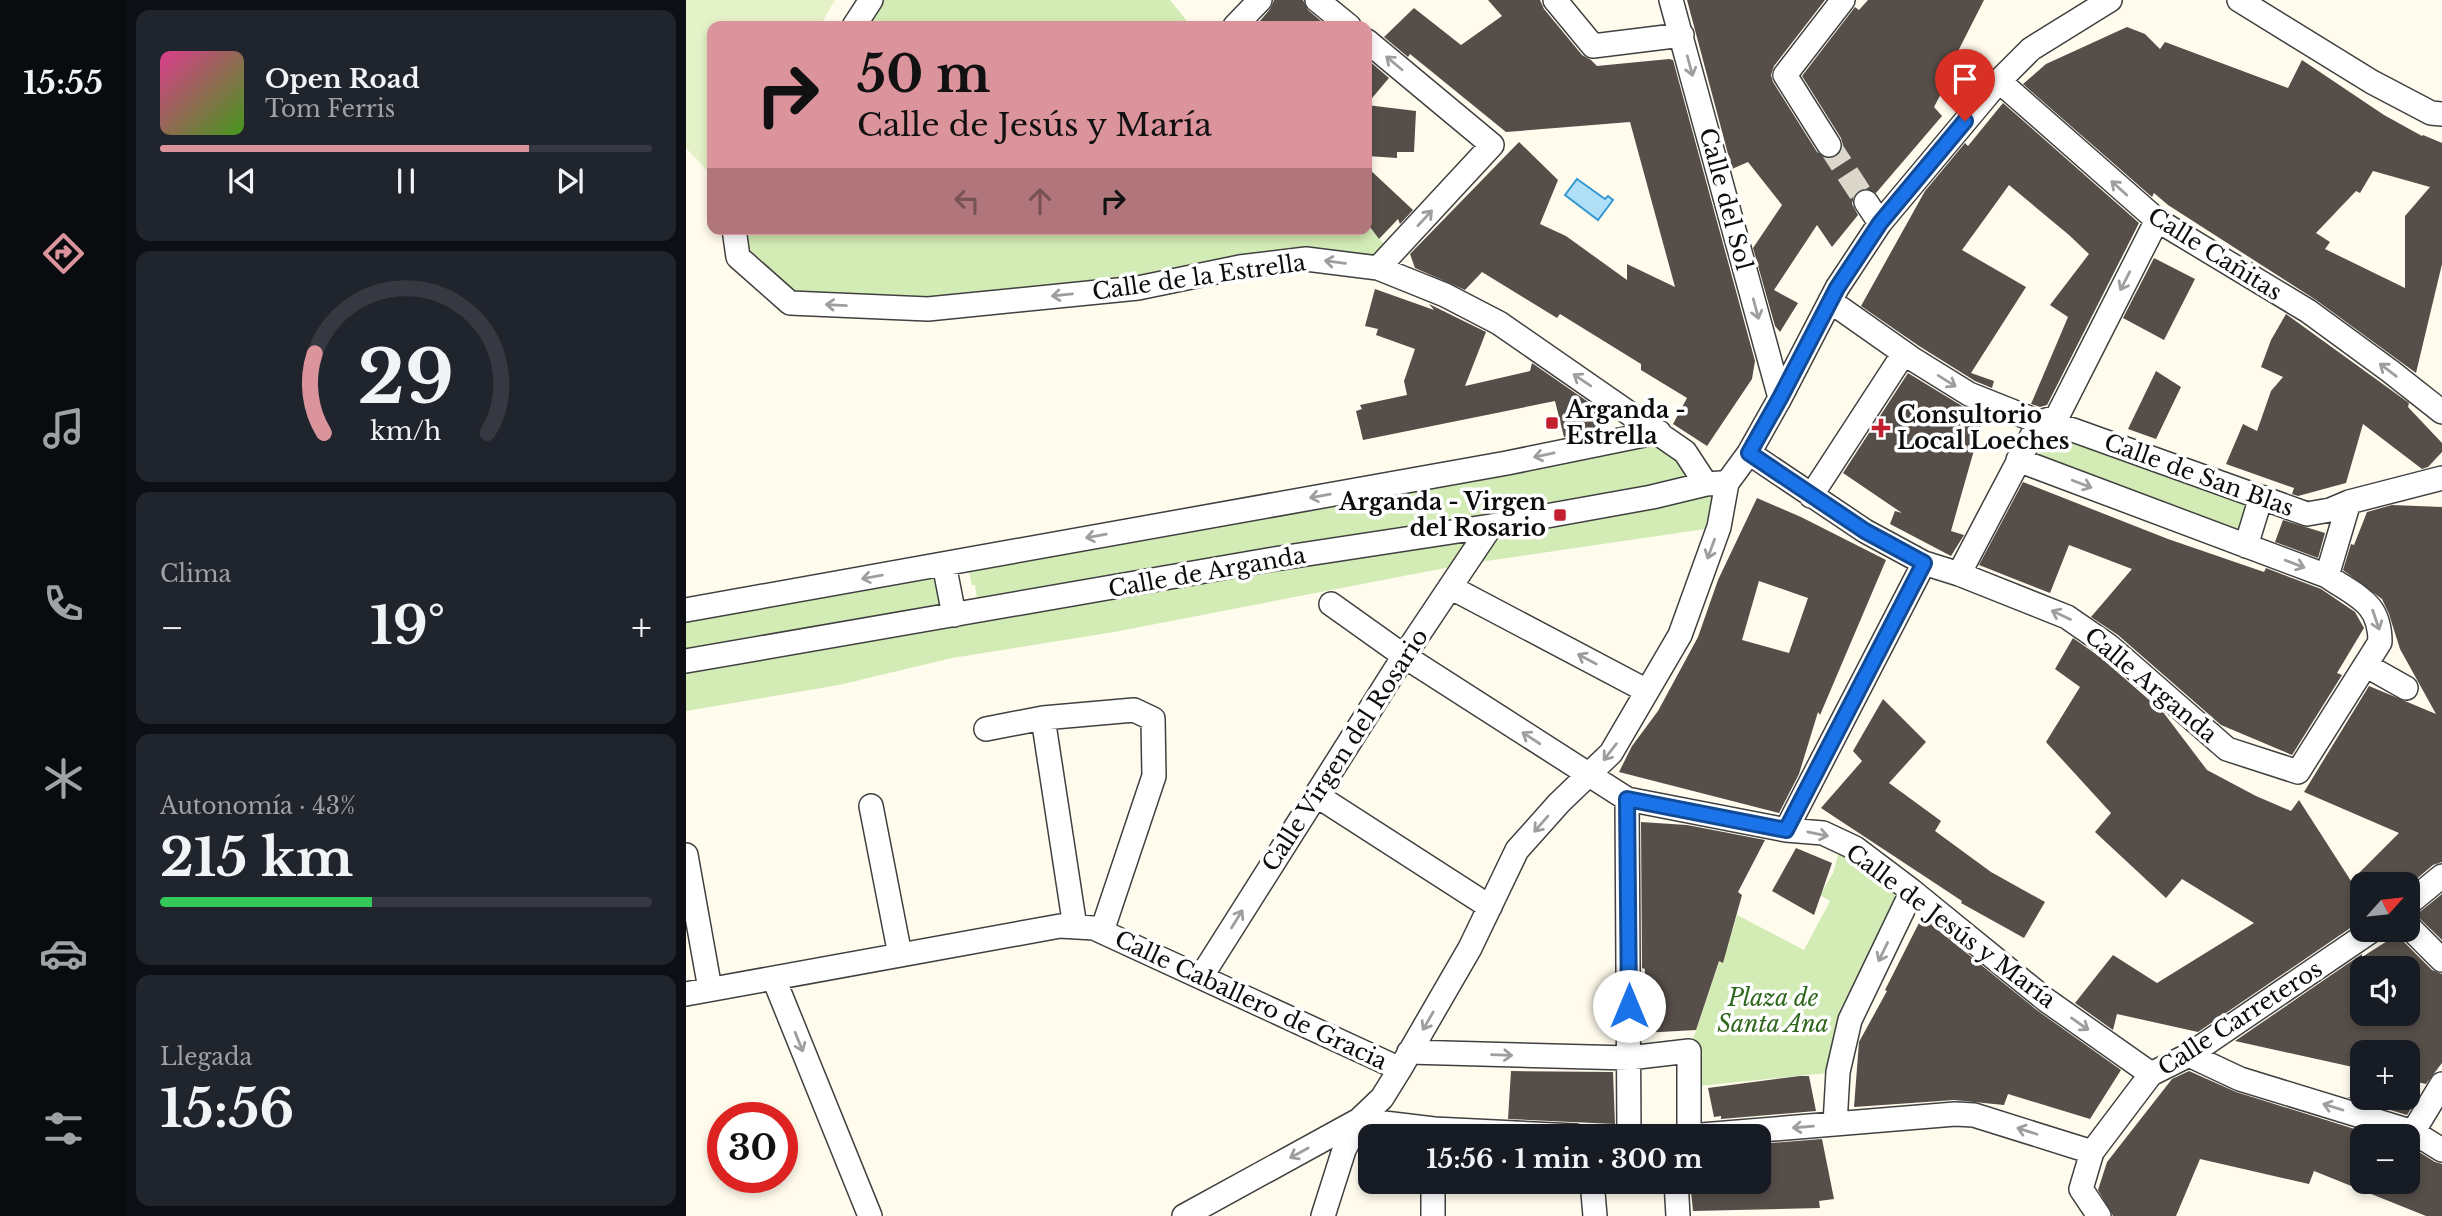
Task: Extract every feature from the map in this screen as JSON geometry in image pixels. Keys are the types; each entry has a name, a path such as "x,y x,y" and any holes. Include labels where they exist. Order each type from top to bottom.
{"street":[{"path":"857,21 871,0"},
{"path":"1240,21 1260,0"},
{"path":"1317,0 1343,21"},
{"path":"1555,0 1593,46 1682,35"},
{"name":"Calle del Sol","path":"1671,0 1780,398"},
{"path":"1829,145 1785,75 1843,0"},
{"path":"1184,1216 1359,1120 1382,1098 1470,948 1517,850 1559,803 1611,753 1680,635 1719,527 1717,484 1749,453 1830,301 1880,223 1999,80 2031,49 2110,0"},
{"path":"2239,0 2372,82 2431,113 2442,114"},
{"path":"1372,45 1492,145 1378,268"},
{"name":"Calle Cañitas","path":"1999,80 2157,220 2308,312 2390,370 2442,412"},
{"path":"1866,202 1880,223"},
{"path":"1959,574 2039,422 2057,416 2157,220"},
{"name":"Calle de la Estrella","path":"735,235 738,257 790,303 928,309 1138,288 1240,267 1306,258 1378,268 1445,295 1499,323 1659,432 1685,452 1717,484"},
{"name":"Calle de San Blas","path":"1830,301 1969,394 2039,422 2073,430 2307,514 2442,478"},
{"path":"1811,496 1904,353"},
{"path":"686,610 1507,463 1659,432"},
{"name":"Calle Arganda","path":"1749,453 1865,531 1924,563 2067,617 2109,646 2227,749 2298,772 2367,666"},
{"path":"2018,460 2327,576 2371,607 2380,624 2380,642 2367,666 2406,688"},
{"name":"Calle de Arganda","path":"686,661 1268,560 1491,526 1717,484"},
{"path":"2246,546 2261,496"},
{"path":"2327,576 2349,502"},
{"name":"Calle Virgen del Rosario","path":"1201,977 1404,656 1491,526"},
{"path":"1786,830 1924,563"},
{"path":"944,564 954,615"},
{"path":"1450,587 1647,691"},
{"name":"Calle de Jesús y María","path":"1331,604 1404,656 1627,799 1786,830 1823,834 1848,845 1912,891 2046,1000 2151,1074"},
{"name":"Calle Caballero de Gracia","path":"986,729 1042,718 1134,710 1153,719 1154,776 1102,931"},
{"path":"1042,718 1075,927"},
{"path":"1316,795 1490,907"},
{"path":"1627,799 1632,1124"},
{"path":"871,806 900,955"},
{"path":"686,855 710,989"},
{"path":"2420,894 2442,876"},
{"path":"1835,1124 1838,1072 1850,1020 1912,891"},
{"name":"Calle Caballero de Gracia","path":"686,994 1060,926 1094,928 1201,977 1405,1061"},
{"path":"2420,938 2442,960"},
{"name":"Calle Carreteros","path":"2092,1152 2151,1074 2189,1055 2355,942"},
{"path":"774,979 870,1216"},
{"path":"1405,1061 1629,1058 1689,1051 1689,1124"},
{"path":"2189,1055 2240,1079 2387,1124"},
{"path":"2418,1124 2442,1084"},
{"path":"1771,1129 1974,1115 2092,1152 2081,1189 2099,1216"},
{"path":"1359,1120 1382,1124"},
{"path":"1323,1216 1344,1150 1359,1120"},
{"path":"2420,1136 2442,1150"},
{"path":"1433,1194 1433,1216"},
{"path":"1593,1194 1595,1216"},
{"path":"1677,1194 1678,1216"}],"green space":[{"path":"686,0 835,0 823,21 707,21 707,171 686,148"},
{"path":"871,0 1170,0 1187,21 857,21"},
{"path":"1372,231 1392,253 1378,268 1306,259 928,309 790,303 738,257 735,235 1372,235"},
{"path":"2039,422 2261,497 2246,546 2018,460"},
{"path":"1659,432 1706,484 1727,483 1719,527 1466,564 1114,632 952,658 839,685 686,711 686,610 932,566 943,616 979,610 975,585 972,585 969,572 973,571 972,559"},
{"name":"Plaza de Santa Ana","path":"1842,842 1912,891 1838,1072 1689,1087 1689,1051 1719,961 1723,962 1737,915 1804,950 1830,901 1820,895 1833,873"}],"water":[{"path":"1577,179 1605,199 1608,196 1613,200 1598,220 1565,195"}],"building":[{"path":"1274,0 1303,0 1308,10 1321,21 1260,21"},
{"path":"1488,0 1540,0 1544,9 1582,55 1597,66 1673,60 1755,361 1752,379 1707,446 1673,424 1687,398 1641,370 1641,364 1560,314 1557,318 1482,272 1465,290 1415,268 1410,254 1519,142 1558,180 1540,224 1566,236 1627,280 1627,264 1675,287 1630,122 1506,132 1410,54 1408,57 1384,37 1414,8 1461,45 1502,16"},
{"path":"1687,0 1825,0 1774,66 1771,75 1817,152 1829,159 1841,152 1841,138 1802,76 1855,7 1859,10 1868,0 1984,0 1953,61 1957,63 1934,107 1942,116 1876,193 1864,188 1854,195 1852,204 1858,215 1832,247 1817,225 1774,290 1798,303 1780,332 1775,326 1753,248 1782,205 1748,162 1732,169"},
{"path":"2127,27 2145,34 2160,49 2165,42 2288,88 2302,60 2384,115 2422,136 2442,143 2442,264 2416,373 2316,300 2168,205 2154,193 2152,197 2023,84 2046,64","holes":["2373,171 2430,187 2405,216 2405,288 2325,249 2330,242 2316,233 2356,191 2360,193"]},
{"path":"1372,63 1389,78 1372,98"},
{"path":"2003,103 2139,223 2047,405 2040,407 2031,404 2068,317 2050,305 2089,254 2009,185 1962,250 2026,287 1971,373 1994,381 1992,388 1975,381 1919,346 1861,306 1925,191 1965,143 1968,146"},
{"path":"1372,106 1416,111 1414,152 1397,152 1397,158 1372,156"},
{"path":"1372,172 1413,210 1400,224 1398,219 1379,239 1372,230"},
{"path":"2154,258 2195,279 2164,340 2123,318"},
{"path":"1375,289 1434,310 1429,304 1486,332 1465,386 1530,371 1532,363 1607,415 1602,429 1564,437 1555,401 1363,440 1356,411 1362,409 1360,405 1407,395 1404,381 1415,349 1376,335 1378,329 1365,326"},
{"path":"2286,314 2409,403 2408,407 2442,443 2442,452 2428,467 2422,469 2363,424 2346,483 2298,496 2292,494 2294,488 2226,464 2243,424 2257,431 2271,391 2283,377 2261,367 2271,340"},
{"path":"2156,371 2181,387 2156,439 2128,429"},
{"path":"1908,373 1962,406 1984,415 1951,531 1964,535 1951,556 1890,524 1895,511 1902,513 1843,473"},
{"path":"2023,482 2168,539 2264,572 2266,568 2321,589 2355,612 2364,628 2337,673 2342,675 2292,755 2221,725 2118,635 2091,617 2132,569 2069,545 2050,593 1979,565"},
{"path":"1757,498 1886,560 1820,715 1818,712 1799,774 1779,813 1619,772 1632,746 1658,711 1698,637 1718,580","holes":["1759,581 1808,598 1789,653 1742,640"]},
{"path":"2392,505 2442,507 2442,862 2433,865 2420,876 2420,872 2360,872 2399,833 2304,792 2369,686 2436,714 2400,649 2382,599 2343,570 2351,544 2354,545 2367,512"},
{"path":"2283,520 2325,533 2318,558 2275,542"},
{"path":"2073,638 2100,657 2163,712 2207,770 2291,811 2299,800 2350,879 2350,928 2198,1032 2117,1014 2113,1030 2075,1003 2113,955 2157,983 2254,923 2182,879 2166,898 2095,832 2111,813 2046,742 2080,687 2055,669"},
{"path":"1883,699 1926,742 1889,783 1941,821 1935,831 1991,872 2045,902 2024,938 1961,903 1962,901 1821,808 1862,761 1853,751"},
{"path":"1641,822 1687,825 1765,840 1738,892 1742,895 1723,963 1719,961 1696,1030 1642,1033 1645,969 1642,968"},
{"path":"1796,848 1832,863 1814,915 1772,891"},
{"path":"2442,894 2442,940 2420,919 2420,912"},
{"path":"1922,917 2038,1011 2121,1070 2090,1119 2008,1094 2004,1105 1954,1100 1854,1107 1859,1042"},
{"path":"2386,942 2404,942 2418,956 2364,956"},
{"path":"2420,958 2432,970 2442,974 2442,1063 2426,1084 2420,1083 2420,1040 2350,1040 2350,1066 2235,1041 2350,962 2350,1026 2420,1026"},
{"path":"1511,1071 1613,1072 1615,1124 1508,1119"},
{"path":"2189,1071 2236,1092 2350,1128 2350,1185 2314,1171 2309,1184 2200,1159 2176,1216 2113,1216 2098,1190 2107,1162 2172,1079"},
{"path":"1809,1076 1816,1111 1721,1119 1721,1116 1714,1117 1708,1088"},
{"path":"2390,1110 2410,1110 2407,1115"},
{"path":"1822,1139 1834,1199 1819,1201 1820,1208 1693,1211 1691,1194 1771,1194 1771,1143"},
{"path":"2420,1153 2442,1164 2442,1216 2426,1216 2371,1194 2420,1194"}],"tunnel":[{"path":"1829,145 1866,202"}],"place":[{"name":"Arganda - Estrella","path":"1552,423"},
{"name":"Consultorio Local Loeches","path":"1881,428"},
{"name":"Arganda - Virgen del Rosario","path":"1560,515"}],"route":[{"path":"1629,1006 1627,799 1786,830 1924,563 1865,531 1749,453 1837,288 1880,223 1965,121"}]}
